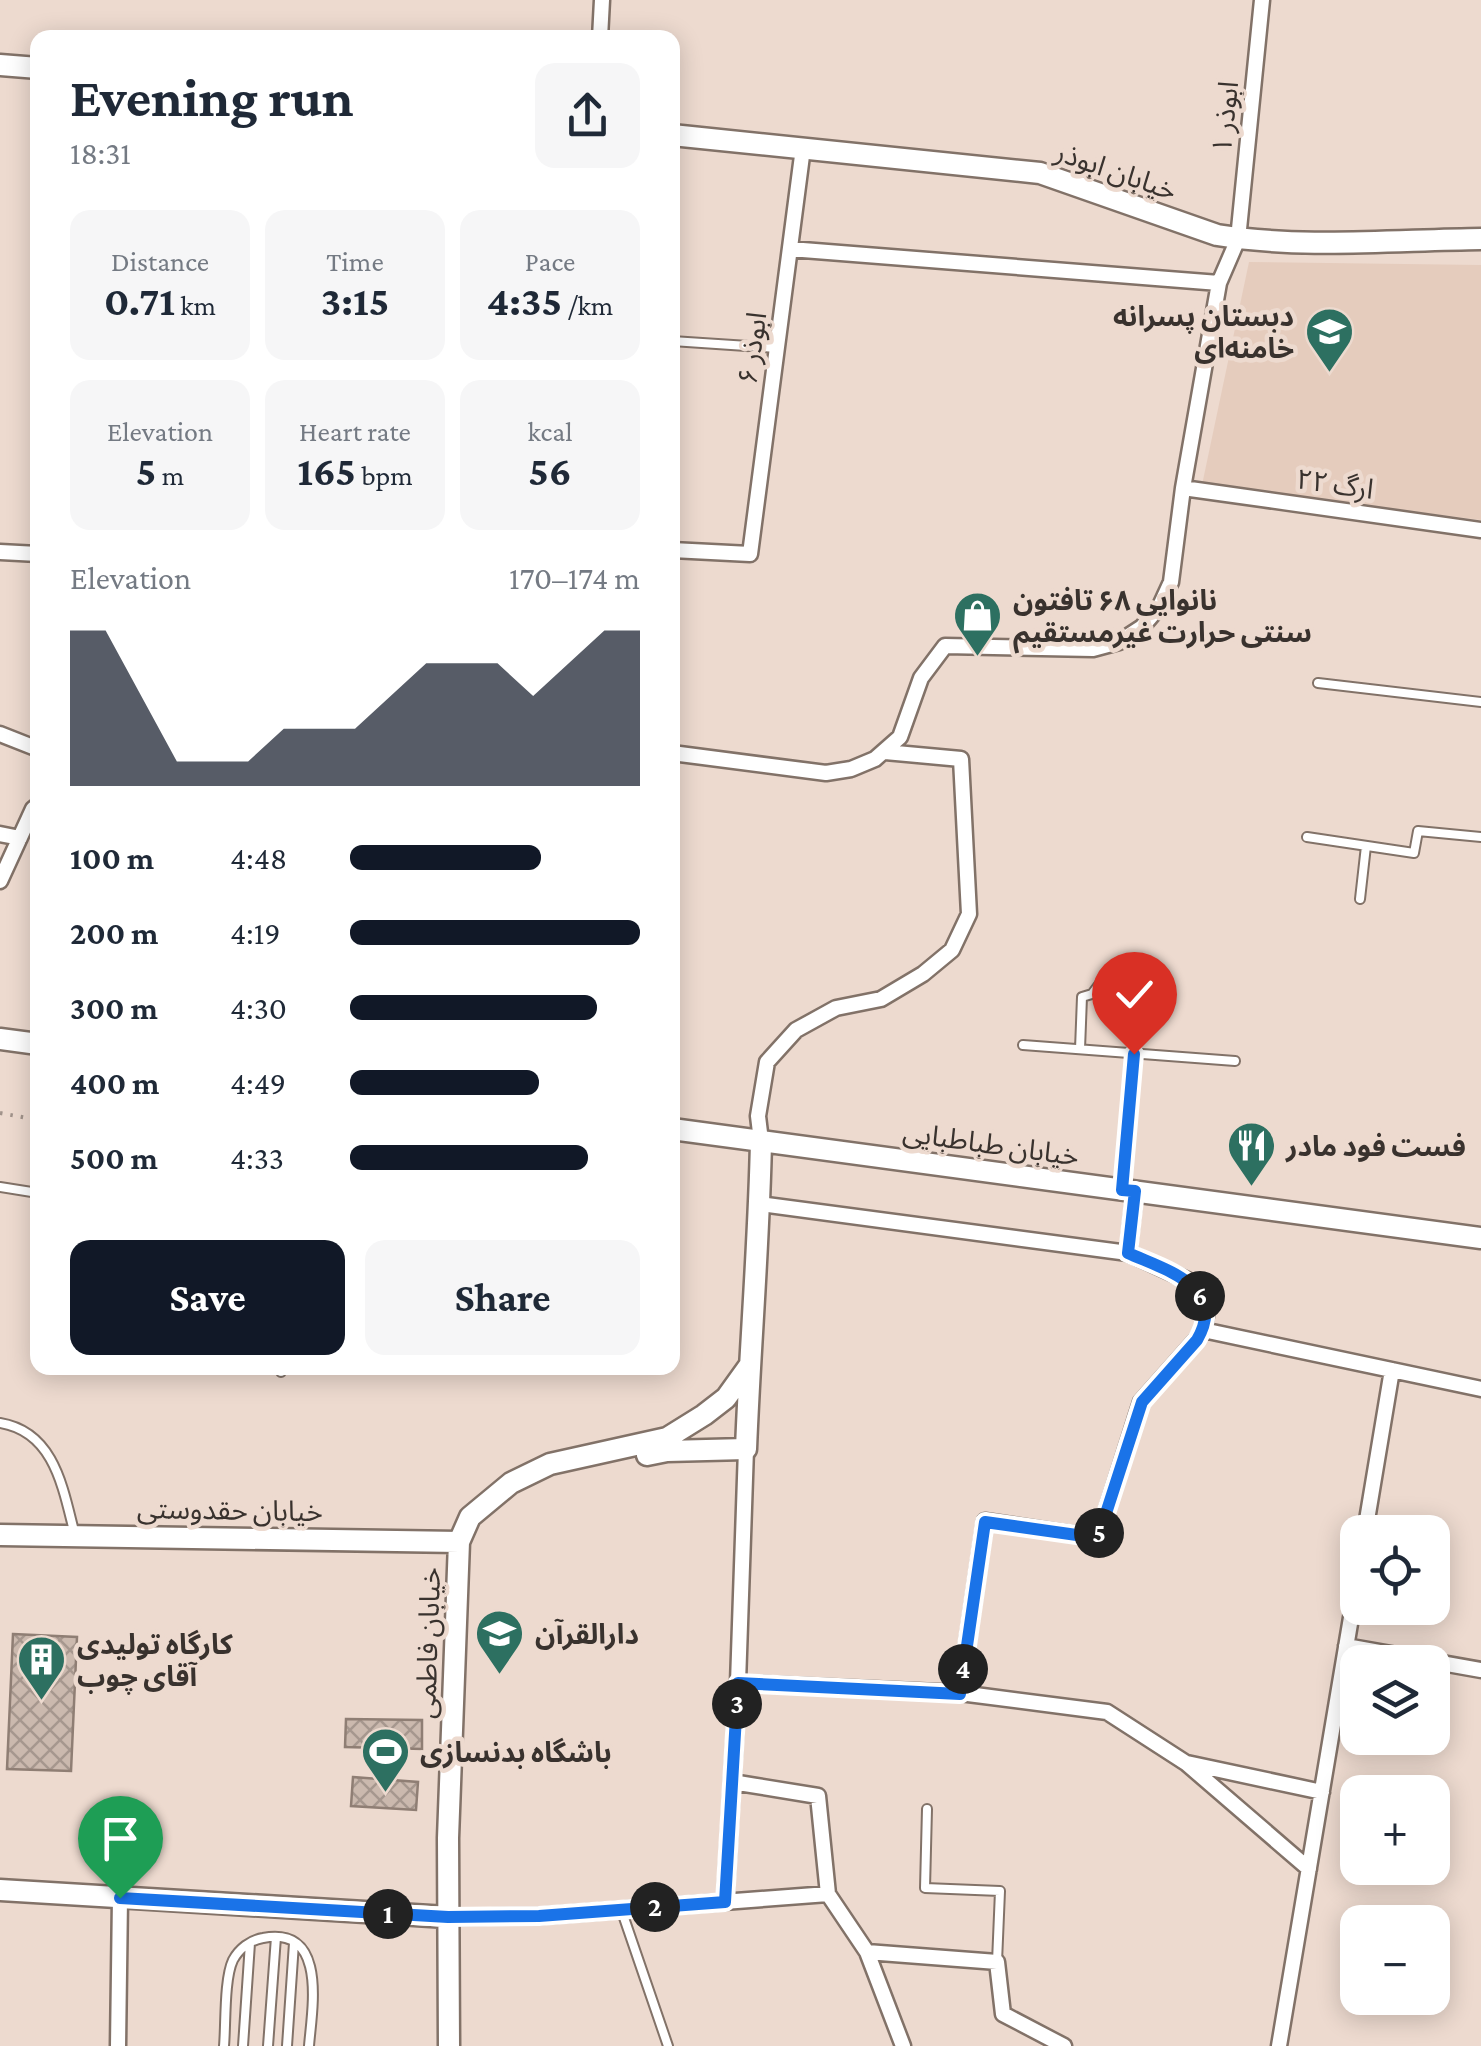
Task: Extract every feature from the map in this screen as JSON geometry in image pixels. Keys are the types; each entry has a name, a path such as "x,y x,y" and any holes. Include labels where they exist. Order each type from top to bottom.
{"street":[{"path":"600,30 602,0"},
{"name":"ابوذر ۱","path":"885,752 900,737 921,678 944,646 1093,649 1119,642 1142,627 1160,606 1171,582 1182,488 1220,284 1238,239 1262,0"},
{"path":"0,64 30,67"},
{"name":"خیابان ابوذر","path":"680,136 1040,173 1238,239 1481,239"},
{"name":"ابوذر ۶","path":"680,550 750,554 803,148"},
{"path":"790,249 1220,284"},
{"name":"ارگ ۲۲","path":"1182,488 1481,530"},
{"path":"0,552 30,554"},
{"path":"0,734 30,746"},
{"path":"680,754 826,773 852,769 885,752 961,758 968,914 952,950 922,974 881,998 836,1008 796,1030 767,1062 758,1116 760,1204 725,1902"},
{"path":"0,881 30,816"},
{"path":"0,834 20,838"},
{"path":"0,1039 30,1043"},
{"name":"خیابان طباطبایی","path":"680,1130 1481,1238"},
{"path":"1128,1253 1129,1190"},
{"path":"760,1204 1128,1253 1187,1280 1204,1302 1206,1316 1197,1340 1142,1402 1098,1538 985,1522 960,1694"},
{"path":"1203,1330 1481,1389"},
{"name":"خیابان فاطمی","path":"449,2046 448,1838 459,1542 470,1517 510,1484 550,1464 667,1438 726,1398 749,1366"},
{"path":"1368,1515 1392,1370"},
{"name":"خیابان فاطمی","path":"459,1542 517,1494 554,1473 667,1451 746,1449"},
{"name":"خیابان حقدوستی","path":"0,1535 459,1542"},
{"path":"1450,1664 1481,1670"},
{"path":"1280,2046 1340,1682"},
{"path":"738,1683 960,1694 1107,1712 1186,1763 1309,1869"},
{"path":"1186,1763 1322,1792"},
{"path":"732,1782 818,1796 828,1894 866,1952 903,2046"},
{"path":"0,1890 448,1917 539,1916 828,1894"},
{"path":"118,2046 120,1898"},
{"path":"866,1952 997,1962 1003,2014 1064,2046"}],"lane":[{"path":"680,342 777,348"},
{"path":"1318,683 1481,702"},
{"path":"1307,837 1414,853 1418,831 1481,837"},
{"path":"1360,899 1366,846"},
{"path":"1080,1049 1082,997 1092,994 1101,982 1114,980"},
{"path":"1023,1045 1235,1061"},
{"path":"1129,1190 1134,1054"},
{"path":"0,1187 30,1192"},
{"path":"0,1423 17,1426 39,1441 60,1479 75,1536"},
{"path":"926,1809 925,1888 1000,1891 997,1962"},
{"path":"621,1909 668,2046"},
{"path":"268,2046 276,1937"},
{"path":"224,2046 235,1956 250,1942 276,1937 294,1943 307,1956 313,1972 309,2046"},
{"path":"243,2046 250,1942"},
{"path":"287,2046 294,1943"}],"path":[{"path":"0,1113 30,1119"}],"shaded area":[{"name":"دبستان پسرانه خامنه‌ای","path":"1249,262 1481,265 1481,520 1202,485"}],"building":[{"name":"کارگاه تولیدی آقای چوب","path":"13,1634 77,1637 71,1771 7,1769"},
{"path":"346,1719 422,1720 422,1749 345,1747"},
{"name":"باشگاه بدنسازی","path":"353,1777 418,1782 416,1810 351,1806"}],"place":[{"name":"دبستان پسرانه خامنه‌ای","path":"1329,374"},
{"name":"نانوایی ۶۸ تافتون سنتی حرارت غیرمستقیم","path":"978,658"},
{"name":"فست فود مادر","path":"1251,1188"},
{"name":"دارالقرآن","path":"500,1676"},
{"name":"کارگاه تولیدی آقای چوب","path":"42,1702"},
{"name":"باشگاه بدنسازی","path":"385,1794"}],"route":[{"path":"120,1898 448,1917 539,1916 725,1902 738,1683 960,1694 985,1522 1098,1538 1142,1402 1203,1330 1204,1302 1197,1290 1187,1280 1128,1253 1135,1191 1122,1190 1134,1054"}]}
